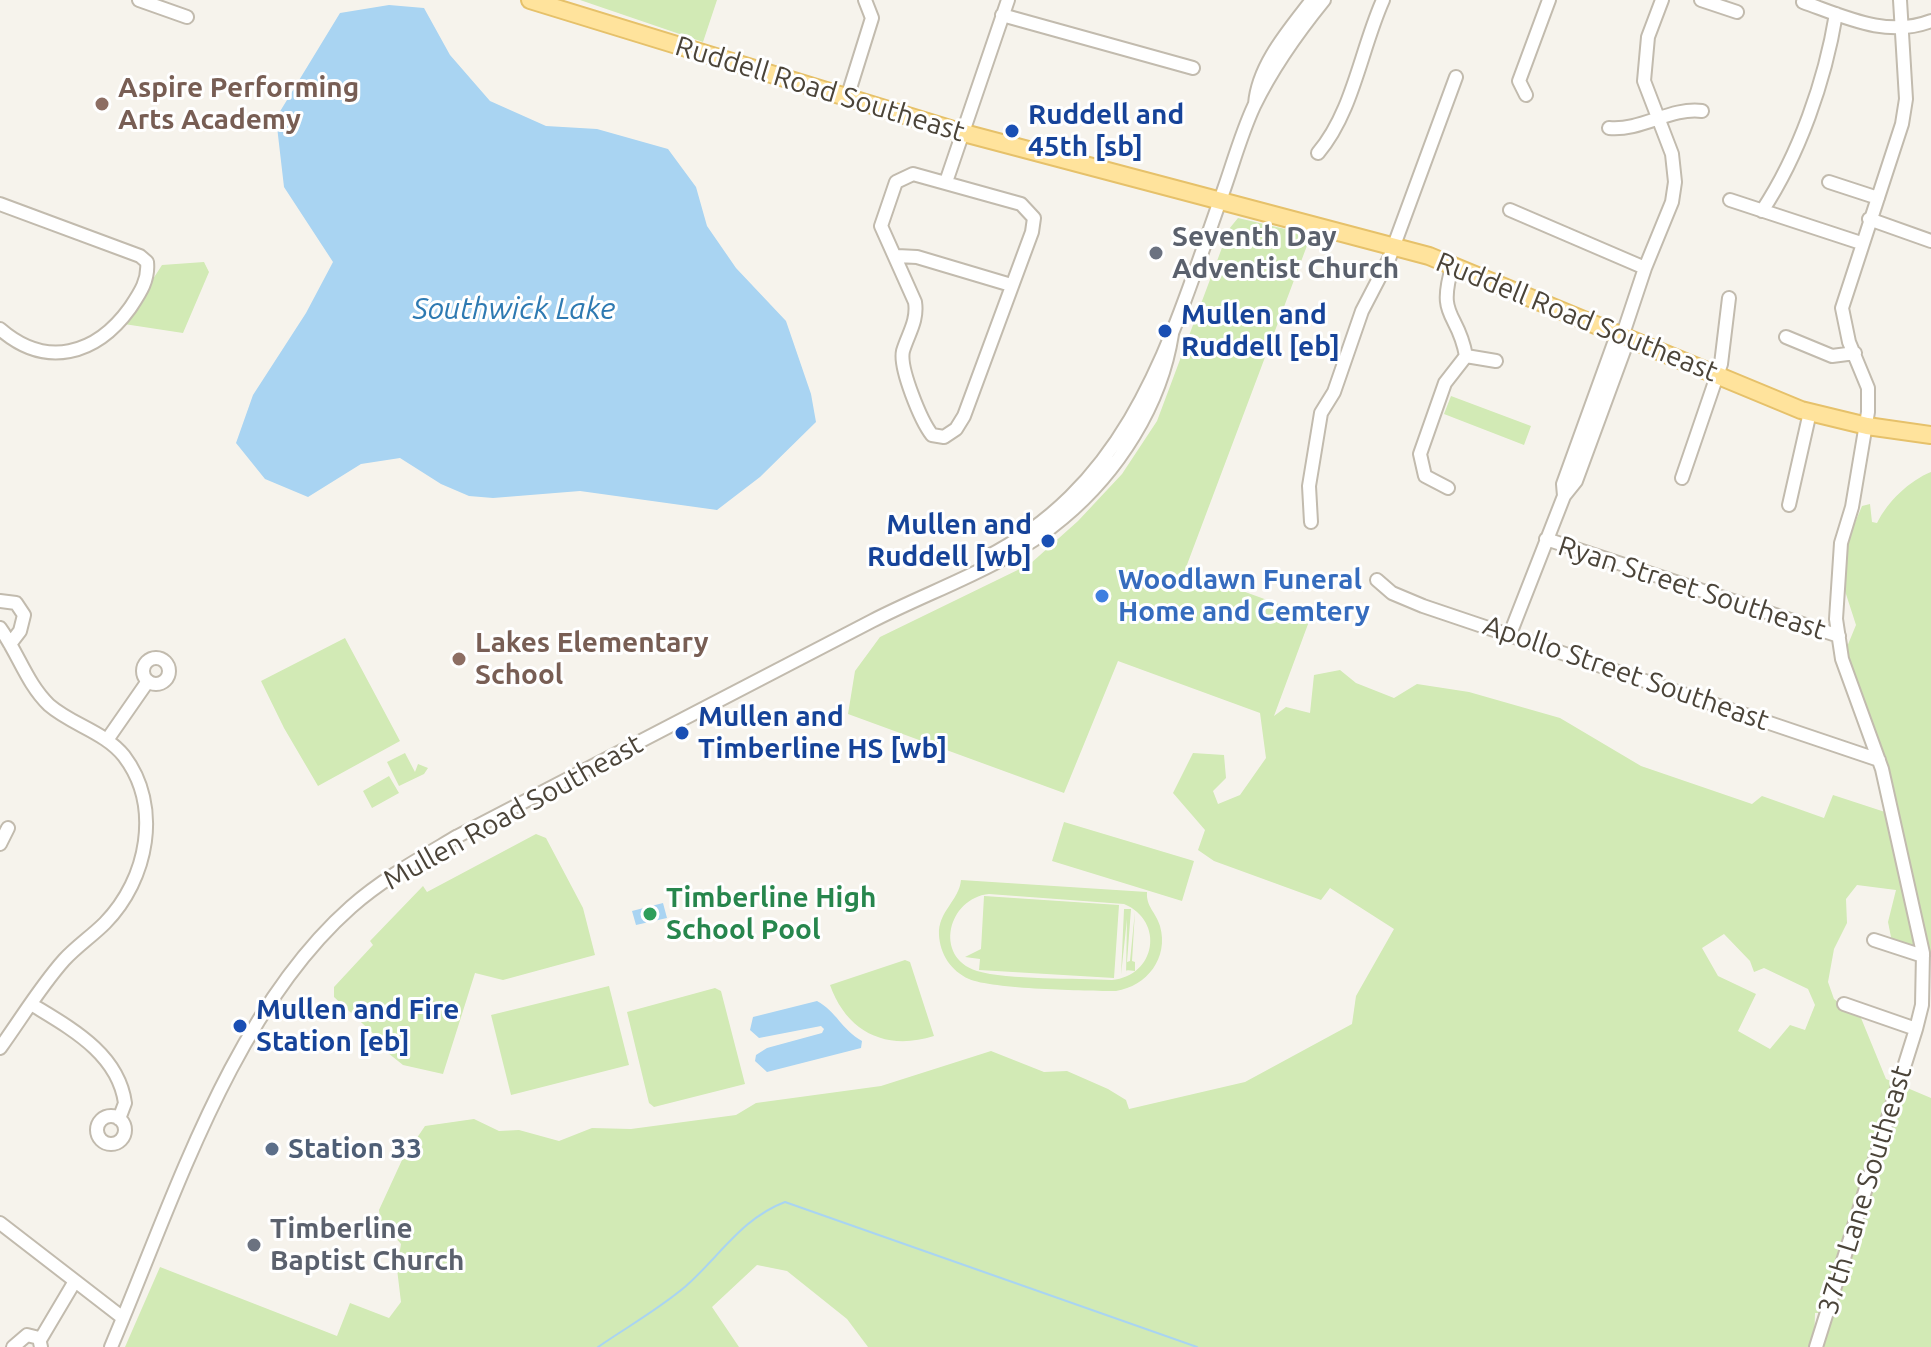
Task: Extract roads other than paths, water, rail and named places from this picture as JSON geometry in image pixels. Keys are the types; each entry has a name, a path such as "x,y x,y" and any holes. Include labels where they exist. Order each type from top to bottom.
{"main road":[{"name":"Ruddell Road Southeast","path":"530,0 960,132 1453,264 1810,412 1867,426 1931,435"}],"street":[{"path":"139,0 187,17"},
{"path":"847,98 872,18 865,0"},
{"path":"946,182 960,132 1008,0"},
{"name":"Mullen Road Southeast","path":"1255,104 1257,87 1267,66 1312,0"},
{"name":"Mullen Road Southeast","path":"111,1347 238,1055 288,976 350,908 400,869 458,836 914,600 927,588 1030,532 1086,483 1123,437 1172,334 1255,104 1289,47 1324,0"},
{"path":"1318,153 1335,127 1383,0"},
{"path":"1526,95 1519,81 1549,0"},
{"path":"1510,634 1564,496 1576,481 1645,268 1672,202 1675,182 1672,154 1644,81 1644,59 1662,0"},
{"path":"1701,0 1737,12"},
{"name":"37th Lane Southeast","path":"1816,1347 1922,1005 1923,956 1902,845 1879,760 1842,659 1839,636 1841,543 1852,507 1867,426 1868,388 1842,308 1861,243 1894,151 1906,99 1900,0"},
{"path":"1803,2 1880,28 1931,21"},
{"path":"1762,211 1773,194 1811,105 1836,14"},
{"path":"1002,15 1193,68"},
{"path":"1311,522 1309,486 1321,413 1334,392 1362,311 1393,246 1456,77"},
{"path":"1609,128 1631,129 1678,112 1702,111"},
{"path":"913,174 1021,204 1032,212 1034,224 960,423 944,437 935,437 924,424 903,366 903,352 916,309 897,256 885,239 881,226 896,182 913,174"},
{"path":"1829,182 1878,198"},
{"path":"1730,200 1861,243"},
{"path":"0,204 140,256 147,262 148,273 142,290 120,322 100,338 75,351 27,349 0,329"},
{"path":"1510,210 1645,268"},
{"path":"1869,219 1931,241"},
{"path":"897,256 917,257 1011,285"},
{"path":"1453,264 1444,294 1447,311 1466,356"},
{"path":"1682,478 1726,344 1729,298"},
{"path":"1786,337 1832,356 1855,353"},
{"path":"1466,356 1496,361"},
{"path":"1448,488 1425,476 1420,454 1445,383 1466,356"},
{"path":"1789,505 1810,412"},
{"name":"Ryan Street Southeast","path":"1546,539 1839,636"},
{"name":"Apollo Street Southeast","path":"1377,580 1392,593 1423,606 1879,760"},
{"path":"0,601 16,603 24,615 20,631 10,644"},
{"path":"0,628 46,702 62,715 107,740 123,756 140,783 148,816 143,850 117,908 65,959 0,1048"},
{"path":"107,740 148,681"},
{"path":"0,844 8,828"},
{"path":"1874,940 1923,956"},
{"path":"31,1004 77,1033 111,1064 125,1103 119,1119"},
{"path":"1844,1004 1916,1029"},
{"path":"0,1223 123,1318"},
{"path":"13,1347 27,1335 41,1344 75,1281"}],"water":[{"name":"Southwick Lake","path":"389,5 424,8 450,55 490,101 546,126 597,129 668,149 696,187 707,226 736,268 786,321 811,394 816,422 760,477 717,510 580,491 493,498 469,496 441,484 400,458 361,464 308,497 265,479 236,443 253,395 306,313 333,262 284,187 276,118 340,13"},
{"name":"Timberline High School Pool","path":"663,903 667,918 636,925 632,911"},
{"path":"817,1001 862,1041 861,1048 767,1072 755,1061 756,1055 767,1048 822,1033 824,1029 821,1026 759,1038 750,1030 753,1017"}],"waterway":[{"path":"598,1347 676,1294 743,1228 785,1202 1197,1347"}],"place":[{"name":"Aspire Performing Arts Academy","path":"102,104"},
{"name":"Ruddell and 45th [sb]","path":"1012,131"},
{"name":"Seventh Day Adventist Church","path":"1156,253"},
{"name":"Mullen and Ruddell [eb]","path":"1165,331"},
{"name":"Mullen and Ruddell [wb]","path":"1048,541"},
{"name":"Woodlawn Funeral Home and Cemtery","path":"1102,596"},
{"name":"Lakes Elementary School","path":"459,659"},
{"name":"Mullen and Timberline HS [wb]","path":"682,733"},
{"name":"Timberline High School Pool","path":"650,914"},
{"name":"Mullen and Fire Station [eb]","path":"240,1026"},
{"name":"Station 33","path":"272,1149"},
{"name":"Timberline Baptist Church","path":"254,1245"}]}
